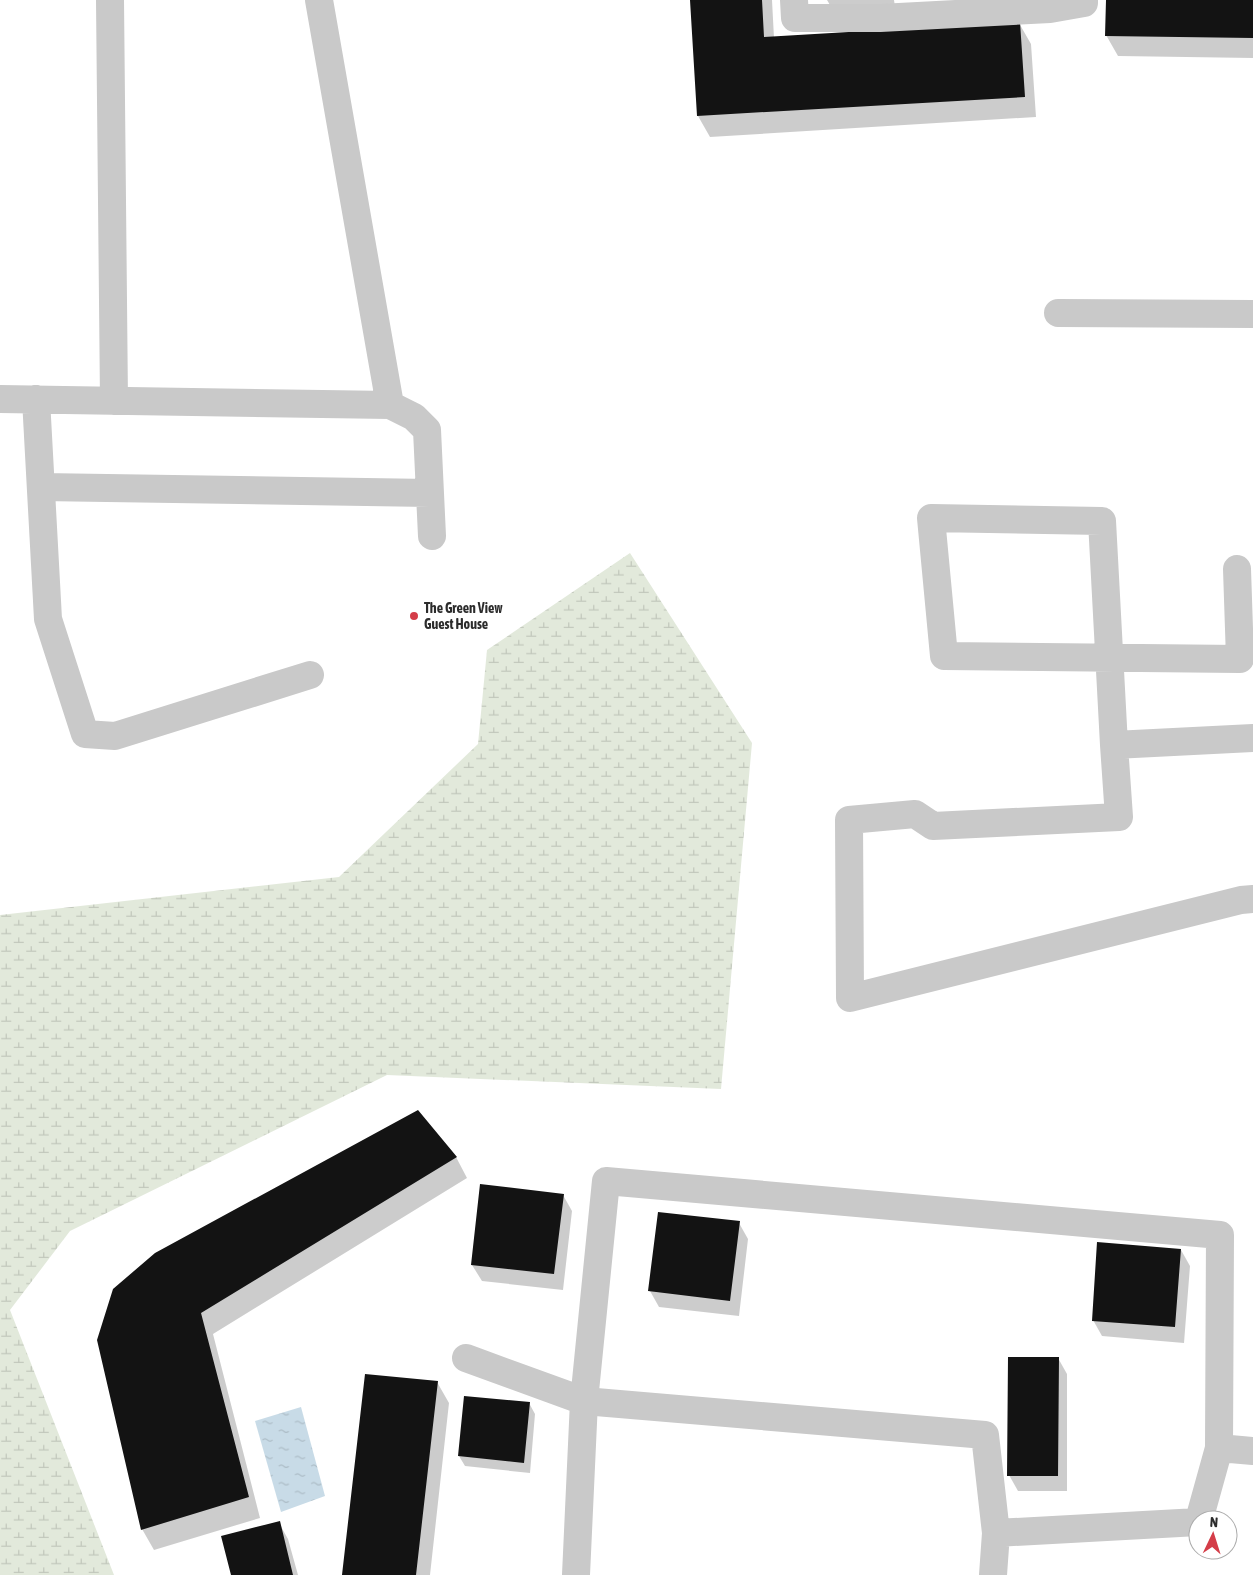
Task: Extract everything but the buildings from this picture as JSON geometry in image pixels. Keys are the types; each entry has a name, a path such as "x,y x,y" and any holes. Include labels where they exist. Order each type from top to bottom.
{"street":[{"path":"110,0 114,400"},
{"path":"319,0 390,405"},
{"path":"794,0 795,18 880,18 1050,9 1084,3 1084,0"},
{"path":"1058,314 1253,314"},
{"path":"0,399 390,405 414,417 427,430 432,536"},
{"path":"36,399 48,619 85,734 115,736 310,675"},
{"path":"41,487 430,493"},
{"path":"1238,569 1240,659 1108,658 944,656 931,518 1102,521 1108,658 1119,817 933,826 915,814 848,820 850,998 1241,900 1253,899"},
{"path":"1114,745 1253,738"},
{"path":"576,1575 584,1401 606,1181 1220,1235 1219,1448 1201,1510"},
{"path":"466,1358 584,1401 985,1434 996,1533 993,1575"},
{"path":"1219,1448 1253,1451"},
{"path":"996,1533 1188,1522"}],"green space":[{"path":"630,553 752,743 721,1089 387,1075 70,1231 10,1310 114,1575 0,1575 0,915 339,877 478,744 487,650"}],"water":[{"path":"301,1407 325,1496 281,1512 255,1421"}],"place":[{"name":"The Green View Guest House","path":"414,616"}]}
